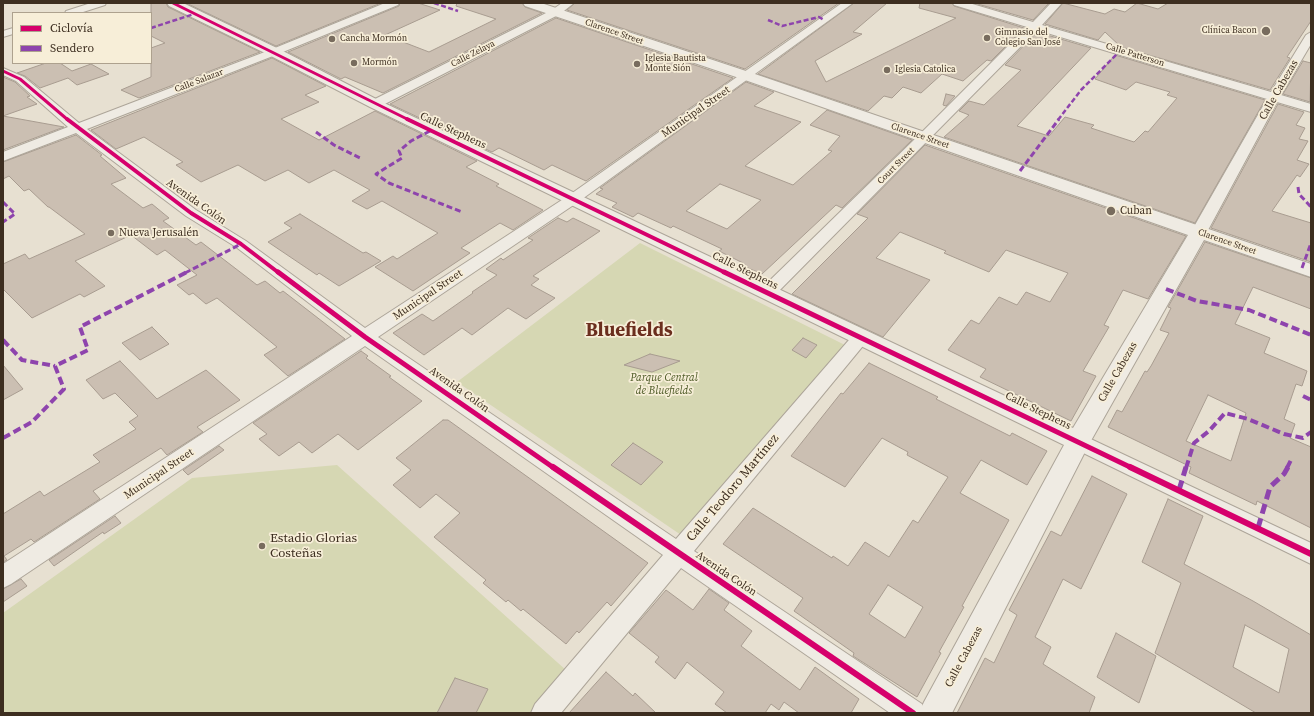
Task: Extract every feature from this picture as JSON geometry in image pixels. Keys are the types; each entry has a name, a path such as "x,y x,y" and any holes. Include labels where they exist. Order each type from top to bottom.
{"street":[{"path":"73,12 101,3"},
{"name":"Calle Stephens","path":"173,3 274,52 375,104 1311,554"},
{"name":"Calle Salazar","path":"3,156 274,52 394,3"},
{"name":"Clarence Street","path":"529,3 747,76 1311,271"},
{"name":"Calle Zelaya","path":"375,104 556,12 570,3"},
{"name":"Municipal Street","path":"3,577 572,199 848,3"},
{"name":"Calle Patterson","path":"958,3 1273,98 1311,108"},
{"name":"Court Street","path":"767,293 1036,26 1056,3"},
{"name":"Calle Cabezas","path":"935,713 1078,442 1199,232 1273,98 1311,35"},
{"name":"Avenida Colón","path":"3,71 20,79 77,128 191,213 241,244 365,337 913,713"},
{"name":"Calle Teodoro Martínez","path":"544,713 861,338"}],"green space":[{"name":"Parque Central de Bluefields","path":"640,243 849,347 684,537 457,382"},
{"name":"Estadio Glorias Costeñas","path":"337,465 567,671 531,713 3,713 3,613 192,478"}],"building":[{"path":"151,3 166,3 168,7 260,52 139,98 121,90 151,77 152,48 165,43 152,36"},
{"path":"186,3 381,3 276,46"},
{"path":"400,3 418,3 440,10 385,35 429,52 496,19 456,6 457,3 522,3 525,7 542,13 383,93 345,77 341,79 288,52 399,6"},
{"path":"575,3 839,3 745,69 567,10"},
{"path":"854,3 887,3 853,32 862,34 815,61 826,82 956,18 919,8 920,3 952,3 954,6 1024,28 991,61 987,60 963,81 942,74 921,93 903,87 892,98 884,96 868,111 758,74"},
{"path":"974,3 1049,3 1033,20"},
{"path":"1063,3 1105,14 1114,9 1125,12 1137,3 1158,9 1168,3 1311,3 1311,21 1287,57 1290,58 1270,90 1121,47 1105,32 1098,40 1045,24"},
{"path":"556,18 733,78 586,181 552,165 544,170 499,148 492,152 390,104"},
{"path":"1037,32 1091,48 1017,126 1049,136 1065,117 1094,125 1091,128 1134,142 1145,131 1148,132 1177,98 1167,95 1170,92 1136,82 1126,90 1095,79 1115,55 1265,100 1195,223 944,137 969,115 959,111 969,101 984,105 1021,70 1005,65"},
{"path":"272,58 326,86 305,95 319,102 281,119 319,140 375,111 477,161 466,167 499,184 496,186 543,210 513,230 500,223 461,248 470,253 413,291 375,267 393,256 397,259 438,233 382,201 367,209 352,201 370,190 334,170 309,183 288,170 265,181 238,165 201,182 176,165 183,162 144,137 116,149 91,130"},
{"path":"1303,61 1311,63 1310,102 1283,94"},
{"path":"43,64 62,64 72,71 91,64 109,74 77,85 68,78 40,88 25,76 17,73"},
{"path":"3,77 15,82 30,96 27,97 37,104 3,116"},
{"path":"746,82 774,92 754,106 801,122 745,166 793,185 832,151 828,150 840,136 810,125 827,110 912,140 842,208 836,205 762,274 741,265 743,263 719,251 722,249 673,226 671,228 638,213 633,217 612,207 617,203 596,194 603,189 600,188","holes":["720,184 761,200 727,229 686,211"]},
{"path":"946,94 955,96 946,106 943,105"},
{"path":"1278,104 1304,112 1296,125 1305,128 1299,139 1308,141 1297,160 1309,164 1300,177 1297,175 1272,211 1311,223 1311,262 1211,228"},
{"path":"3,116 64,127 3,150"},
{"path":"76,135 102,155 100,156 126,178 111,184 143,208 152,204 169,218 163,221 196,245 201,242 257,285 265,281 280,293 283,291 345,339 288,376 264,355 277,347 217,298 206,304 193,293 189,295 177,285 197,275 165,250 157,255 131,235 75,261 105,286 84,297 80,294 32,318 3,289 3,264 25,254 29,259 85,234 48,207 29,189 24,191 9,176 3,179 3,162"},
{"path":"925,145 1186,236 1148,299 1123,290 1104,325 1109,327 1083,371 1096,376 1071,421 980,377 986,369 948,350 971,320 979,324 999,297 1017,305 1026,292 1050,302 1068,273 1006,250 989,272 944,253 946,251 900,232 876,258 930,280 883,337 792,294 868,218 857,214"},
{"path":"300,214 363,253 366,252 381,261 339,286 319,273 317,275 268,242 292,228 284,223"},
{"path":"558,218 567,222 573,218 600,231 533,276 539,279 531,285 555,298 526,319 508,308 472,335 462,328 424,355 393,333 422,314 433,321 497,275 486,269 501,258 503,260 533,240 528,238"},
{"path":"1205,242 1311,278 1311,309 1253,287 1235,324 1270,338 1264,353 1307,371 1302,386 1296,384 1284,419 1295,424 1290,438 1311,447 1311,528 1257,501 1256,505 1189,473 1191,467 1108,427 1117,410 1122,412 1145,371 1147,372 1151,366 1169,333 1160,330 1171,308 1168,307","holes":["1208,395 1246,413 1231,461 1186,441"]},
{"path":"152,327 169,344 140,360 122,343"},
{"path":"803,338 817,345 806,358 792,350"},
{"path":"361,351 368,356 366,358 391,376 389,377 422,401 358,450 338,434 312,453 299,442 279,456 259,439 267,434 253,423"},
{"path":"650,354 680,361 652,372 624,365"},
{"path":"120,361 157,399 206,370 240,400 197,427 203,432 167,455 161,448 93,491 100,499 34,542 31,539 4,556 7,560 3,562 3,514 40,491 44,496 100,462 93,455 136,429 129,422 138,416 115,393 103,399 86,380"},
{"path":"869,363 938,397 936,399 1010,436 1012,433 1047,451 1027,485 981,460 960,493 1009,520 962,606 964,607 939,652 941,653 917,697 853,656 854,653 794,611 803,598 723,544 753,508 832,558 833,556 848,566 865,542 889,557 913,520 918,523 948,477 907,455 908,452 882,438 845,487 791,456 841,393 843,394","holes":["888,585 923,607 905,638 869,614"]},
{"path":"3,365 23,389 3,400"},
{"path":"443,420 448,420 648,563 611,606 607,602 579,633 577,631 566,644 523,609 521,611 508,600 506,602 483,583 486,580 434,537 460,513 436,494 420,508 393,485 411,470 396,458"},
{"path":"633,443 663,462 641,485 611,465"},
{"path":"219,446 224,450 188,475 183,470"},
{"path":"1092,476 1127,494 1081,589 1063,579 1035,637 1051,647 1043,664 1095,697 1089,713 957,713 985,658 994,663 1017,615 1009,610 1051,531 1061,536"},
{"path":"1168,499 1203,516 1184,564 1253,601 1311,635 1311,713 1256,713 1155,653 1181,583 1142,562","holes":["1245,625 1289,649 1279,693 1233,667"]},
{"path":"115,516 121,523 104,534 103,532 54,566 49,560"},
{"path":"21,579 27,586 3,602 3,589"},
{"path":"709,589 729,603 724,610 752,631 741,646 800,690 815,667 859,699 851,713 799,713 784,702 779,710 771,704 765,713 727,713 715,704 724,692 687,662 675,679 655,662 659,657 629,633 666,590 693,610"},
{"path":"1116,633 1156,656 1139,703 1097,677"},
{"path":"606,672 633,696 635,693 656,713 569,713"},
{"path":"455,678 488,689 476,713 437,713"}],"marked path":[{"path":"434,3 458,11"},
{"path":"152,28 194,14"},
{"path":"768,20 782,26 819,17 824,20"},
{"path":"1020,171 1081,90 1120,51"},
{"path":"430,131 411,141 399,151 402,158 376,174 389,183 462,212"},
{"path":"316,132 334,145 362,159"},
{"path":"1298,187 1299,194 1311,207"},
{"path":"3,202 15,214 3,222"},
{"path":"1302,268 1311,243"},
{"path":"3,438 32,422 64,389 55,366 88,350 80,327 241,244"},
{"path":"1166,289 1197,301 1249,310 1311,335"},
{"path":"3,340 22,360 55,366"},
{"path":"1303,396 1311,400"},
{"path":"1179,490 1194,443 1209,431 1225,413 1248,419 1284,434 1303,438 1311,432"},
{"path":"1258,528 1270,487 1284,474 1291,460"}],"cycle path":[{"path":"173,3 274,52 375,104 1311,554"},
{"path":"3,71 20,79 77,128 191,213 241,244 365,337 913,713"}],"place":[{"name":"Clínica Bacon","path":"1266,31"},
{"name":"Gimnasio del Colegio San José","path":"987,38"},
{"name":"Cancha Mormón","path":"332,39"},
{"name":"Mormón","path":"354,63"},
{"name":"Iglesia Bautista Monte Sión","path":"637,64"},
{"name":"Iglesia Catolica","path":"887,70"},
{"name":"Cuban","path":"1111,211"},
{"name":"Nueva Jerusalén","path":"111,233"},
{"name":"Estadio Glorias Costeñas","path":"262,546"}],"district":[{"name":"Bluefields","path":"629,331"}]}
